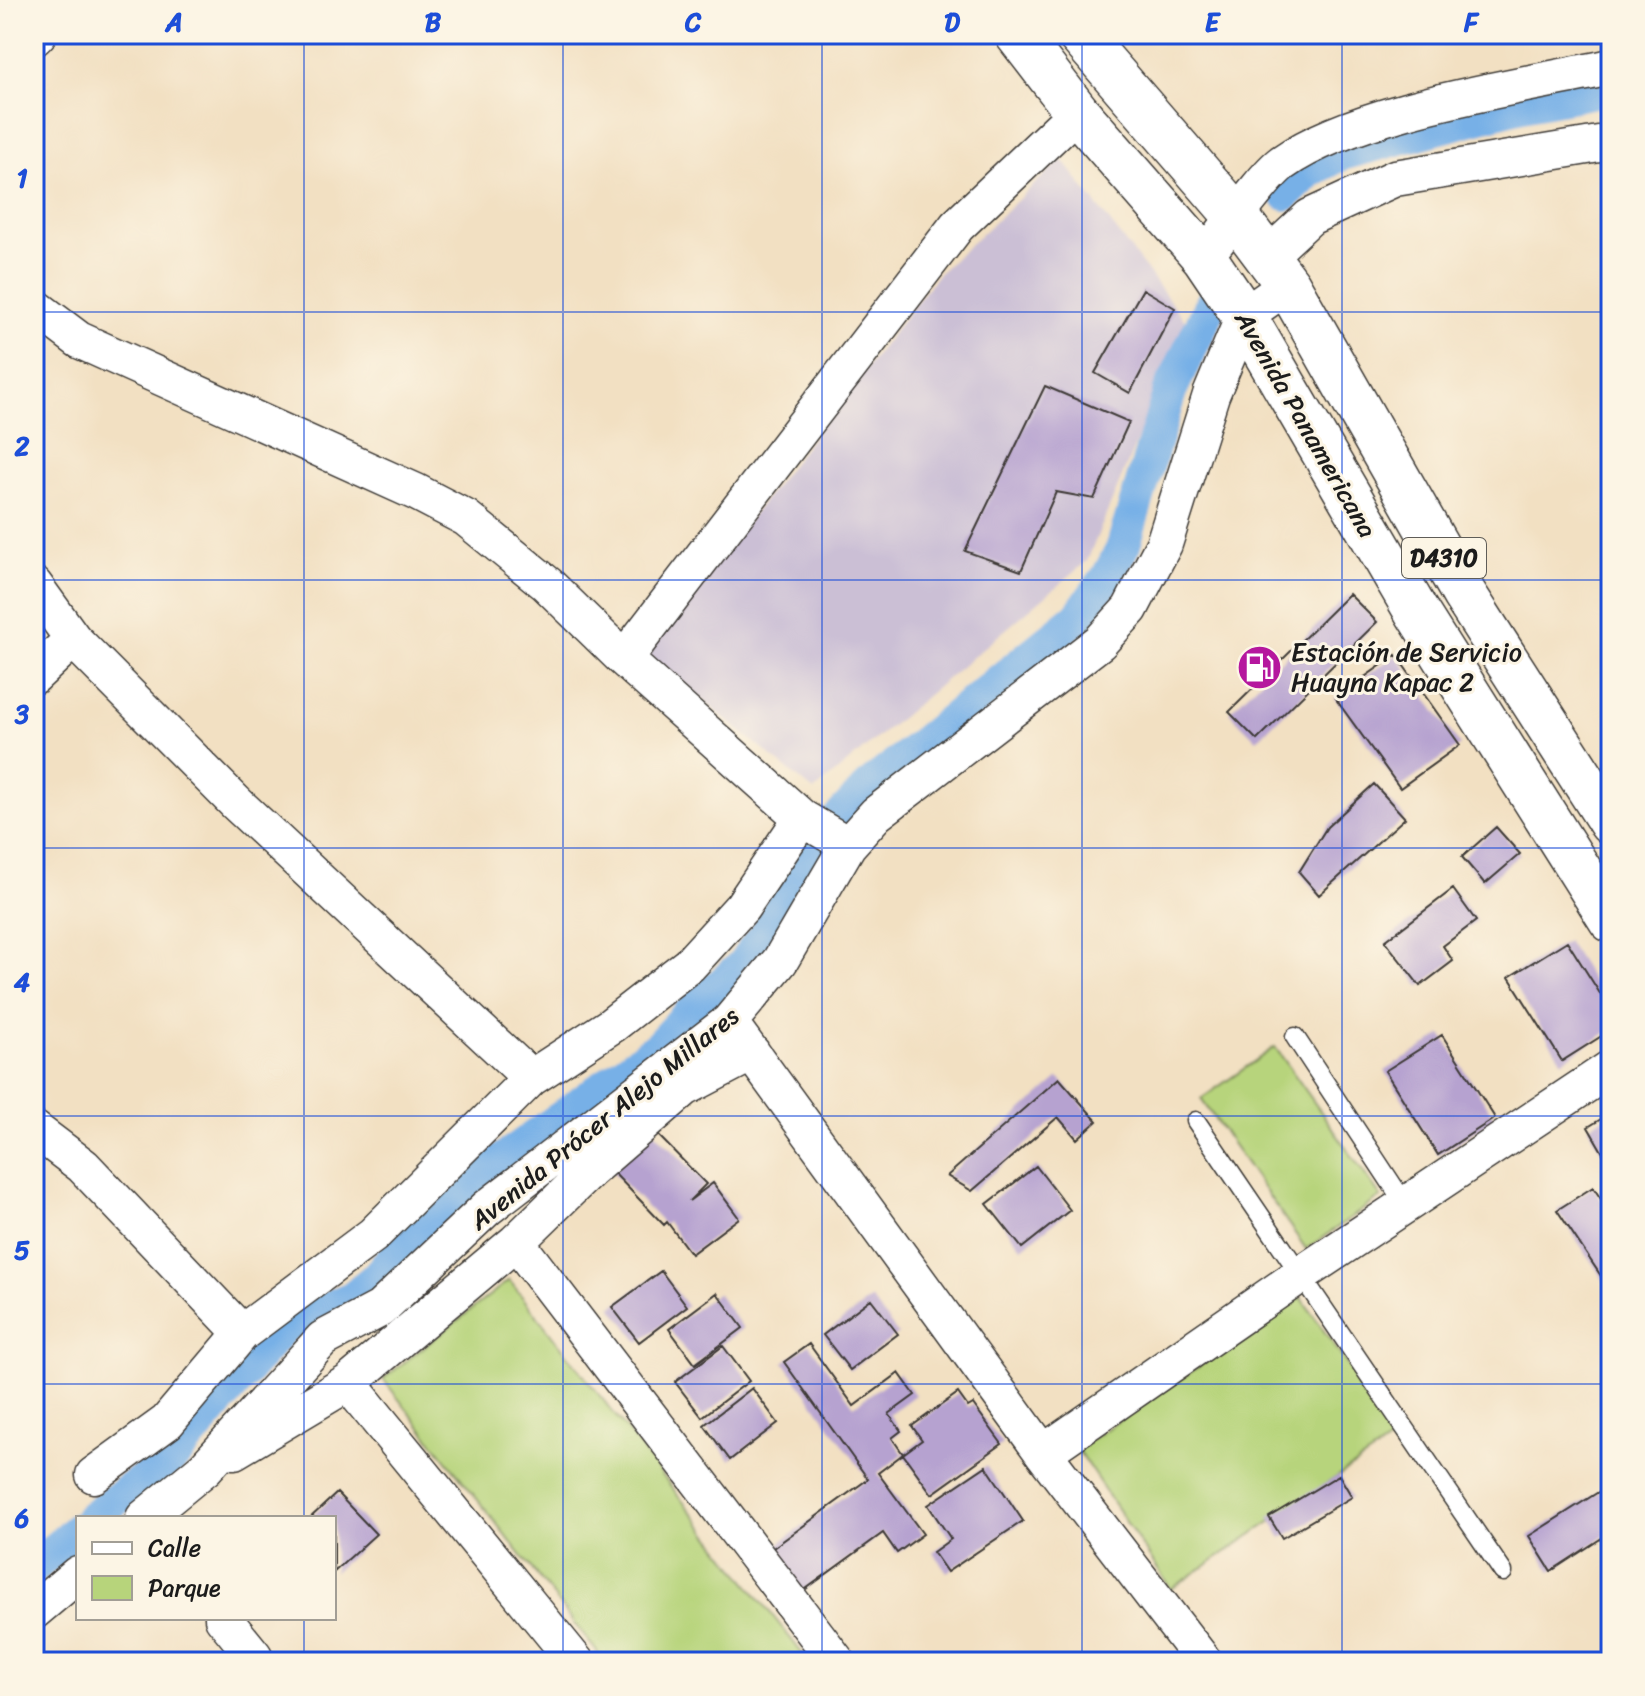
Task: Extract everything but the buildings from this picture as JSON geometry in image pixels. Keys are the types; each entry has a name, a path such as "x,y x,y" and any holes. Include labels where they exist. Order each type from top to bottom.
{"main road":[{"name":"Avenida Panamericana","path":"1017,34 1077,112 1204,257 1244,316 1416,611 1611,920"},
{"name":"Avenida Panamericana","path":"1079,34 1237,217 1278,271 1464,594 1611,823"}],"street":[{"path":"1204,257 1280,164 1352,130 1444,103 1611,67"},
{"path":"624,659 957,226 1077,112"},
{"path":"1244,316 1278,271 1310,217 1395,178 1611,142"},
{"path":"34,306 79,340 416,492 466,518 547,584 624,659 805,820 845,843"},
{"name":"Avenida Prócer Alejo Millares","path":"146,1516 205,1468 323,1339 380,1309 487,1208 729,1022 780,961 845,843 876,814 1100,642 1130,609 1164,544 1211,395 1244,316"},
{"path":"34,585 73,639 236,803 531,1078"},
{"path":"34,676 73,639"},
{"path":"94,1475 167,1422 242,1333 373,1235 531,1078 612,1025 689,965 742,907 805,820"},
{"path":"729,1022 1043,1453 1204,1662"},
{"name":"Avenida Prócer Alejo Millares","path":"205,1468 348,1383 516,1242 589,1171 685,1088 752,1053"},
{"path":"1043,1453 1303,1273 1611,1068"},
{"path":"34,1129 83,1166 242,1333"},
{"path":"516,1242 837,1662"},
{"path":"348,1383 576,1662"},
{"path":"34,1611 76,1576"},
{"path":"225,1620 254,1656"}],"lane":[{"path":"1295,1037 1405,1204"},
{"path":"1196,1121 1303,1273 1503,1572"}],"shaded area":[{"path":"1062,159 1186,322 1087,561 814,791 646,654 939,273"}],"green space":[{"path":"1275,1047 1381,1197 1306,1249 1201,1099"},
{"path":"509,1280 809,1662 605,1662 383,1379"},
{"path":"1301,1297 1396,1437 1171,1589 1077,1449"}],"waterway":[{"path":"1286,194 1310,171 1341,154 1521,105 1611,88"},
{"path":"94,1516 171,1459 284,1326 352,1298 376,1278 423,1222 460,1191 658,1047 695,1007 742,966 768,930 818,840 871,785 1078,617 1107,578 1122,550 1170,391 1216,295"},
{"path":"34,1567 76,1531"}],"place":[{"name":"Estación de Servicio Huayna Kapac 2","path":"1260,667"}]}
